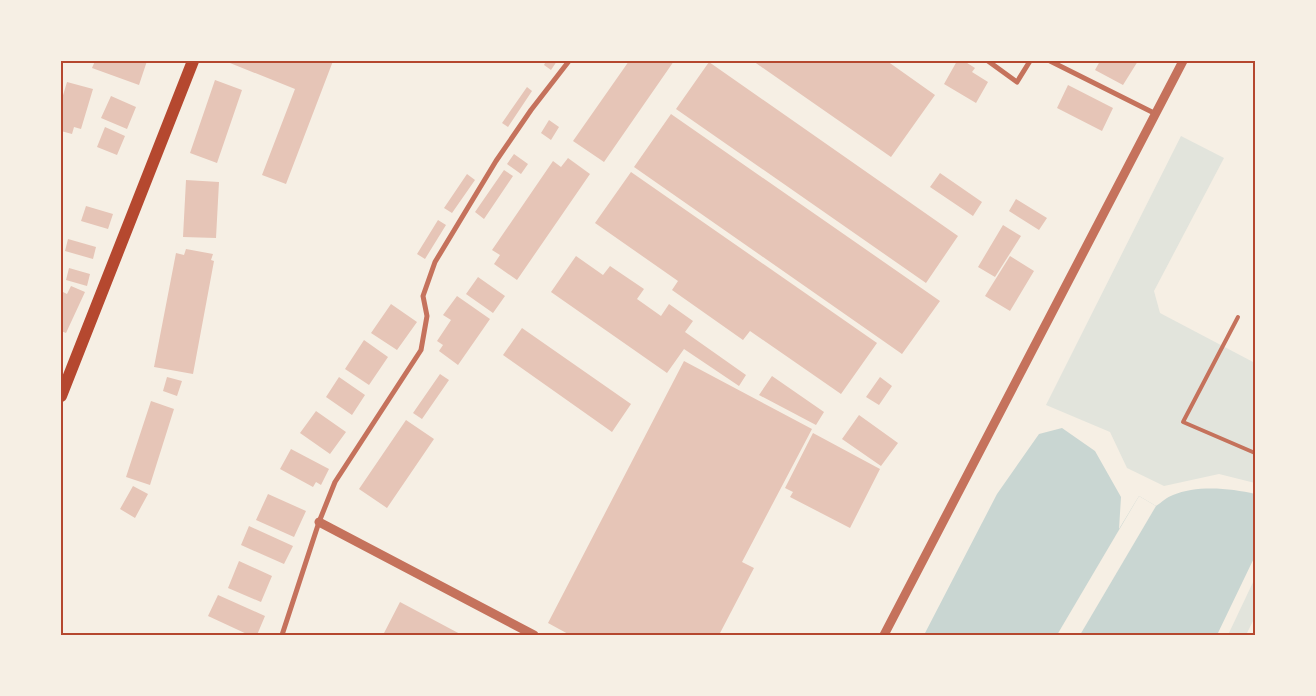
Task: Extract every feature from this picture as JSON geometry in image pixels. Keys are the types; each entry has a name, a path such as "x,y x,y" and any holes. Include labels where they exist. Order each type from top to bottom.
{"main road":[{"path":"61,396 193,61"}],"street":[{"path":"282,635 319,522 335,482 421,350 427,316 423,296 435,262 496,161 531,110 569,61"},
{"path":"988,61 1017,82 1030,61"},
{"path":"1050,61 1156,114"},
{"path":"884,635 1183,61"},
{"path":"319,522 534,635"}],"lane":[{"path":"1238,317 1183,422 1255,454"}],"shaded area":[{"path":"1181,136 1224,158 1154,291 1160,313 1255,363 1255,483 1219,474 1164,486 1127,468 1110,432 1046,405"},
{"path":"1062,428 1095,451 1121,497 1119,529 1139,496 1156,506 1171,496 1192,490 1225,489 1255,494 1255,556 1217,635 924,635 997,494 1039,434"},
{"path":"1255,578 1255,617 1246,635 1228,635"}],"pier":[{"path":"1139,496 1156,506 1080,635 1057,635"}],"building":[{"path":"95,61 147,61 139,85 92,68"},
{"path":"225,61 333,61 286,184 262,175 295,89"},
{"path":"546,61 557,61 551,70 544,65"},
{"path":"629,61 674,61 604,162 573,141"},
{"path":"753,61 887,61 935,95 891,157"},
{"path":"957,61 964,61 975,68 972,72 988,82 976,103 944,84"},
{"path":"1100,61 1138,61 1123,85 1095,70"},
{"path":"709,62 958,236 926,283 676,109"},
{"path":"215,80 242,90 217,163 190,153"},
{"path":"67,82 93,89 81,129 74,127 72,134 61,131 61,102"},
{"path":"1068,85 1113,108 1102,131 1057,108"},
{"path":"527,87 532,91 508,127 502,123"},
{"path":"111,96 136,107 127,129 101,118"},
{"path":"671,114 940,301 902,354 634,167"},
{"path":"549,120 559,127 551,140 541,133"},
{"path":"105,127 125,136 117,155 97,147"},
{"path":"514,154 528,164 521,174 507,164"},
{"path":"568,158 590,174 517,280 494,264 500,255 492,250 553,161 561,167"},
{"path":"504,170 513,176 484,219 475,212"},
{"path":"631,172 877,343 841,394 750,331 743,340 672,290 678,281 595,223"},
{"path":"940,173 982,202 973,216 930,187"},
{"path":"467,174 475,180 452,213 444,208"},
{"path":"186,180 219,182 216,238 183,237"},
{"path":"1016,199 1047,218 1039,230 1009,211"},
{"path":"86,206 113,214 108,229 81,221"},
{"path":"438,220 446,225 425,259 417,254"},
{"path":"1003,225 1021,236 995,277 978,267"},
{"path":"68,239 96,247 93,259 65,251"},
{"path":"186,249 213,254 211,260 214,261 193,374 154,367 176,253 184,255"},
{"path":"576,256 603,275 610,266 644,289 637,299 661,316 669,304 693,321 685,332 746,375 739,386 684,349 667,373 551,292"},
{"path":"1010,256 1034,271 1010,311 985,296"},
{"path":"69,268 90,274 87,286 66,280"},
{"path":"478,277 505,296 493,313 466,294"},
{"path":"71,286 85,292 66,333 61,331 61,291 67,294"},
{"path":"457,296 490,319 458,365 439,351 443,345 437,341 451,320 443,315"},
{"path":"391,304 417,322 397,350 371,333"},
{"path":"522,328 631,404 612,432 503,355"},
{"path":"364,340 388,357 369,385 345,369"},
{"path":"684,361 812,429 742,562 754,568 719,635 570,635 548,623"},
{"path":"440,374 449,380 422,419 413,413"},
{"path":"772,376 824,412 816,425 759,395"},
{"path":"167,377 182,381 177,396 163,391"},
{"path":"339,377 365,395 352,415 326,397"},
{"path":"880,377 892,386 879,405 866,397"},
{"path":"151,401 174,409 150,485 126,477"},
{"path":"316,411 346,432 330,454 300,433"},
{"path":"859,415 898,443 881,466 842,439"},
{"path":"406,420 434,439 387,508 359,489"},
{"path":"813,433 880,469 850,528 790,497 793,492 785,488"},
{"path":"291,449 329,469 321,485 316,482 313,487 280,469"},
{"path":"133,486 148,494 135,518 120,509"},
{"path":"268,494 306,511 294,537 256,520"},
{"path":"249,526 293,546 284,564 241,545"},
{"path":"239,561 272,576 261,602 228,588"},
{"path":"218,595 265,616 257,635 249,635 208,616"},
{"path":"400,602 462,635 383,635"}]}
